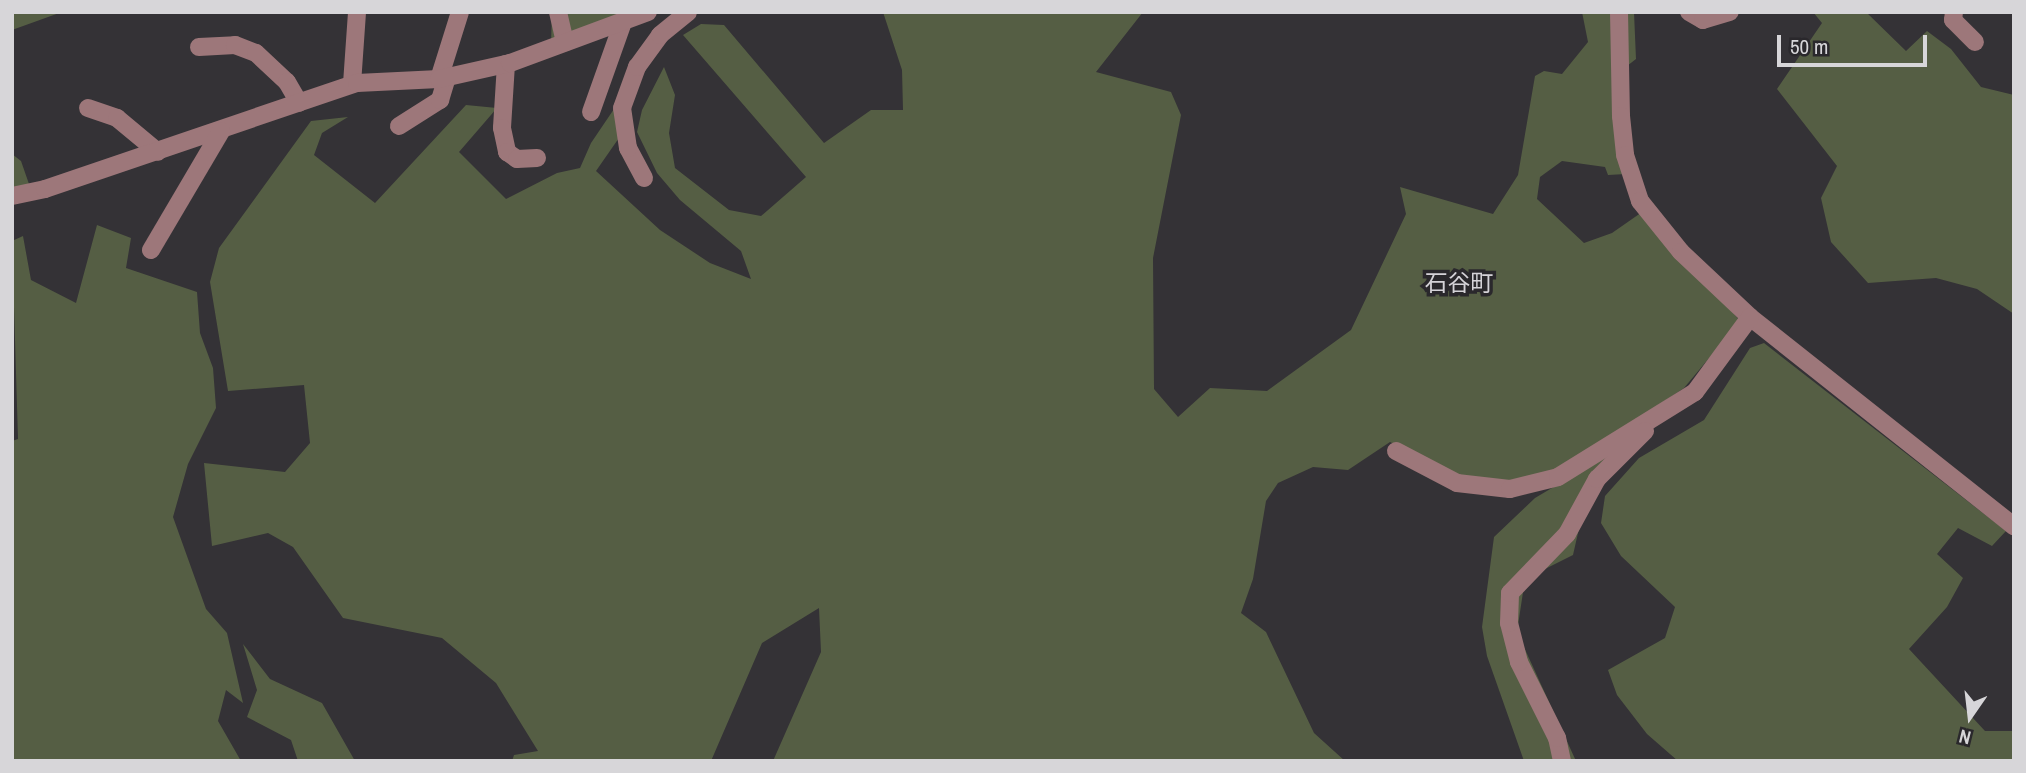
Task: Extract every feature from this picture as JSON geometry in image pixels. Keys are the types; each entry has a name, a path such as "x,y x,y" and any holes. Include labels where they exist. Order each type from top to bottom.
{"street":[{"path":"352,84 357,12"},
{"path":"399,125 440,100 460,12"},
{"path":"558,12 565,43"},
{"path":"12,196 158,152 352,84 443,78 506,64 648,12"},
{"path":"644,178 628,148 622,108 636,66 660,35 688,12"},
{"path":"1619,12 1621,116 1625,155 1640,201 1681,252 1750,317 2014,526"},
{"path":"1689,12 1703,20 1730,12"},
{"path":"1954,12 1953,20 1975,43"},
{"path":"591,112 623,22"},
{"path":"199,47 235,45 256,53 287,82 299,103"},
{"path":"506,64 502,128 507,152 517,159 537,158"},
{"path":"88,107 117,118 158,152"},
{"path":"152,250 221,131"},
{"path":"1396,451 1458,483 1510,489 1558,477 1603,446 1658,418 1695,392 1750,317"},
{"path":"1562,761 1557,738 1520,662 1509,623 1510,593 1567,534 1597,479 1658,418"}],"green space":[{"path":"12,12 62,12 12,30"},
{"path":"552,12 630,12 551,43"},
{"path":"883,12 1143,12 1096,72 1171,92 1181,115 1153,258 1154,389 1178,417 1210,388 1267,391 1351,330 1406,214 1400,187 1493,214 1518,175 1535,76 1544,71 1562,74 1588,42 1582,12 1634,12 1636,59 1618,73 1626,174 1608,175 1605,167 1562,161 1540,177 1537,199 1584,243 1612,233 1645,210 1740,321 1684,388 1554,475 1520,483 1456,477 1390,442 1348,470 1313,467 1278,483 1266,501 1253,579 1241,613 1266,632 1314,733 1345,761 773,761 821,652 819,608 762,643 711,761 512,761 514,755 538,751 496,683 442,638 343,618 293,547 268,533 212,546 204,463 285,472 310,443 304,385 228,391 210,282 219,248 311,121 348,117 322,133 314,155 375,203 466,105 497,108 459,152 506,199 557,173 580,168 591,143 639,72 621,135 596,171 660,230 710,263 751,279 741,251 680,200 657,173 637,132 642,110 664,67 675,95 669,133 675,168 729,210 761,216 806,177 683,35 701,24 724,25 824,143 871,110 903,110 902,70"},
{"path":"1813,12 1866,12 1906,51 1927,31 1951,49 1981,87 2014,95 2014,314 1977,289 1936,278 1868,283 1831,242 1821,198 1837,166 1777,89 1822,23"},
{"path":"12,154 21,161 29,184 12,189"},
{"path":"97,225 131,238 126,268 197,292 200,333 213,368 216,408 188,464 173,517 206,609 227,633 243,703 226,690 218,721 241,761 12,761 12,441 18,439 12,241 23,236 31,280 76,303"},
{"path":"1764,343 2006,531 1992,546 1958,528 1937,554 1963,578 1947,607 1909,649 1985,731 2014,731 2014,761 1678,761 1647,734 1617,695 1608,670 1665,638 1675,607 1621,556 1601,523 1605,496 1639,458 1704,420 1750,348"},
{"path":"1631,441 1583,511 1573,555 1525,579 1517,632 1576,761 1524,761 1487,656 1482,627 1494,537 1535,498"},
{"path":"243,644 270,679 322,703 355,761 298,761 291,740 247,717 257,690"}],"district":[{"name":"石谷町","path":"1459,283"}]}
